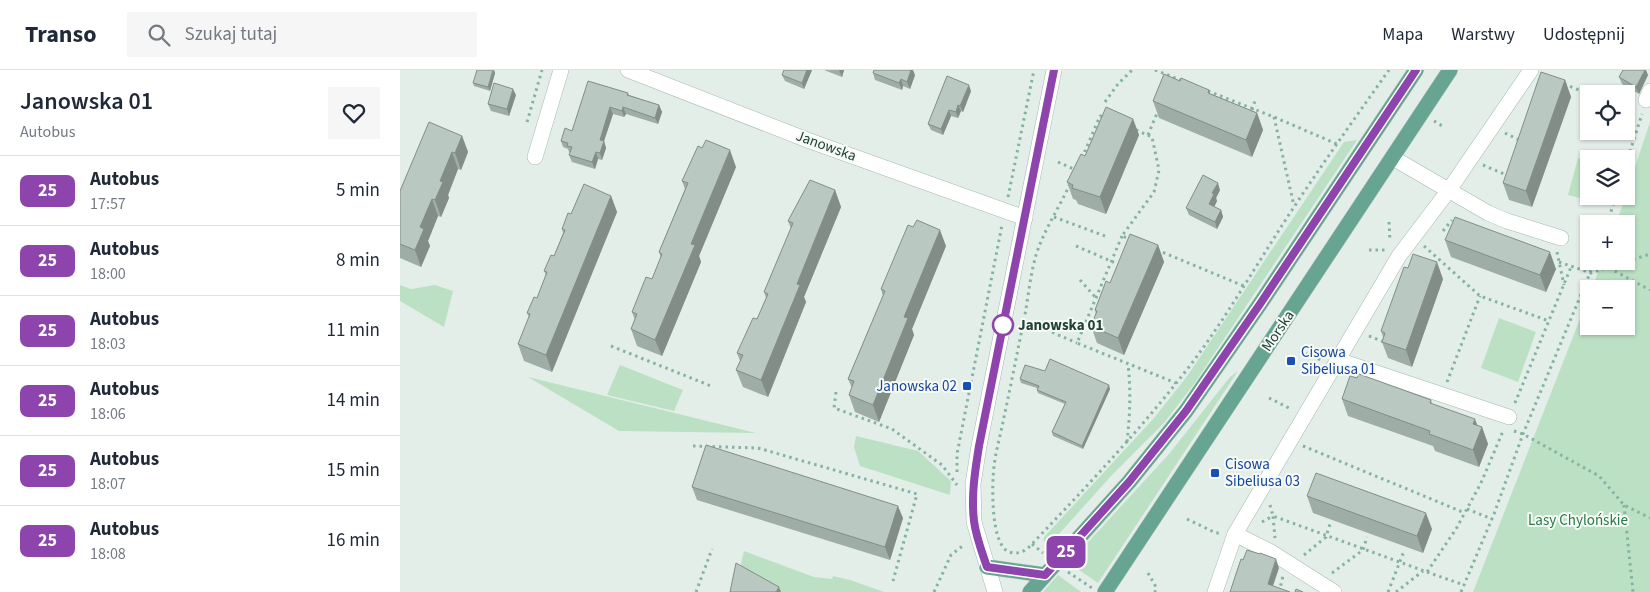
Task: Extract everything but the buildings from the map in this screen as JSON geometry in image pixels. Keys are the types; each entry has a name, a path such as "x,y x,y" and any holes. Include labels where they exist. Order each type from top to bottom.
{"main road":[{"name":"Morska","path":"1030,592 1129,482 1186,411 1260,304 1416,70"},
{"name":"Morska","path":"1105,592 1450,70"},
{"path":"987,567 1045,575"}],"street":[{"path":"535,157 561,70"},
{"name":"Janowska","path":"628,70 810,140 1025,218"},
{"path":"996,592 974,522 973,484 1054,70"},
{"path":"1215,592 1235,534 1399,256 1449,190 1531,70"},
{"path":"1393,158 1488,213 1507,222 1561,238"},
{"path":"1338,360 1509,417"},
{"path":"1235,534 1271,552 1334,592"}],"path":[{"path":"1008,199 1034,70"},
{"path":"1105,102 1118,84 1132,70"},
{"path":"1155,70 1186,82"},
{"path":"1108,119 1100,116 1036,255 994,467 992,504 997,532 1001,545 1005,550 1015,554 1027,550 1148,420 1176,384 1244,286 1294,207 1389,70"},
{"path":"1561,83 1580,90"},
{"path":"1202,88 1337,144"},
{"path":"1215,100 1217,95"},
{"path":"1631,150 1648,96"},
{"path":"1250,114 1255,101"},
{"path":"1148,135 1158,110"},
{"path":"1274,117 1294,207"},
{"path":"1077,343 1122,236 1154,192 1159,170 1152,137 1132,128"},
{"path":"1091,136 1099,140"},
{"path":"1510,136 1525,143"},
{"path":"1058,162 1084,174"},
{"path":"1482,164 1513,178"},
{"path":"1066,193 1074,196"},
{"path":"1054,217 1105,236"},
{"path":"1443,231 1452,220"},
{"path":"1369,250 1391,250 1388,222"},
{"path":"1122,236 1139,243"},
{"path":"1420,243 1480,296 1549,321"},
{"path":"1076,246 1125,268"},
{"path":"1155,249 1244,286"},
{"path":"1635,259 1650,254"},
{"path":"1558,257 1564,285"},
{"path":"1559,262 1591,273 1601,270"},
{"path":"1396,592 1426,571 1466,511 1482,483 1571,267"},
{"path":"1462,592 1492,519 1523,434 1592,270"},
{"path":"1612,270 1650,290"},
{"path":"1080,280 1096,296 1104,298"},
{"path":"1442,395 1480,296"},
{"path":"1087,318 1094,321"},
{"path":"1024,320 1176,384"},
{"path":"1370,337 1388,344"},
{"path":"611,346 711,386"},
{"path":"1127,443 1131,411 1128,364"},
{"path":"836,392 834,408 892,428 942,465 958,485"},
{"path":"1523,434 1599,476 1624,505 1650,518"},
{"path":"1300,445 1466,511 1492,519"},
{"path":"693,446 758,448 917,494 893,582"},
{"path":"1269,499 1273,516 1464,585"},
{"path":"1624,505 1633,592"},
{"path":"1187,519 1216,533"},
{"path":"1318,582 1363,550 1367,538"},
{"path":"934,592 951,555 965,544"},
{"path":"696,592 712,548"},
{"path":"1388,592 1404,551"},
{"path":"1148,573 1156,586 1155,592"}],"green space":[{"name":"Lasy Chylońskie","path":"1650,122 1650,592 1473,592 1580,319 1580,335 1635,335 1635,280 1595,280 1599,270 1635,270 1635,215 1619,215 1622,205 1635,205 1635,167"},
{"path":"1357,140 1194,384 1164,423 1112,475 1049,545 1043,540 1045,536 1154,418 1188,375 1344,142"},
{"path":"1578,158 1580,159 1580,198 1568,195"},
{"path":"400,285 411,289 435,285 453,291 444,327 400,301"},
{"path":"1499,318 1536,332 1518,382 1481,368"},
{"path":"620,365 683,390 674,411 607,395"},
{"path":"1238,371 1098,583 1069,563 1169,454 1230,377"},
{"path":"528,377 756,433 619,431"},
{"path":"856,436 918,451 951,481 950,495 860,466 854,447"},
{"path":"744,551 814,577 832,579 833,576 884,592 734,592"},
{"path":"1058,575 1081,592 1043,592"}],"bus line":[{"name":"25","path":"1054,70 979,446 972,503 974,522 987,567 1045,575 1129,482 1186,411 1260,304 1416,70"}],"place":[{"name":"Janowska 01","path":"1003,325"},
{"name":"Cisowa Sibeliusa 01","path":"1291,361"},
{"name":"Janowska 02","path":"967,386"},
{"name":"Cisowa Sibeliusa 03","path":"1215,473"}]}
